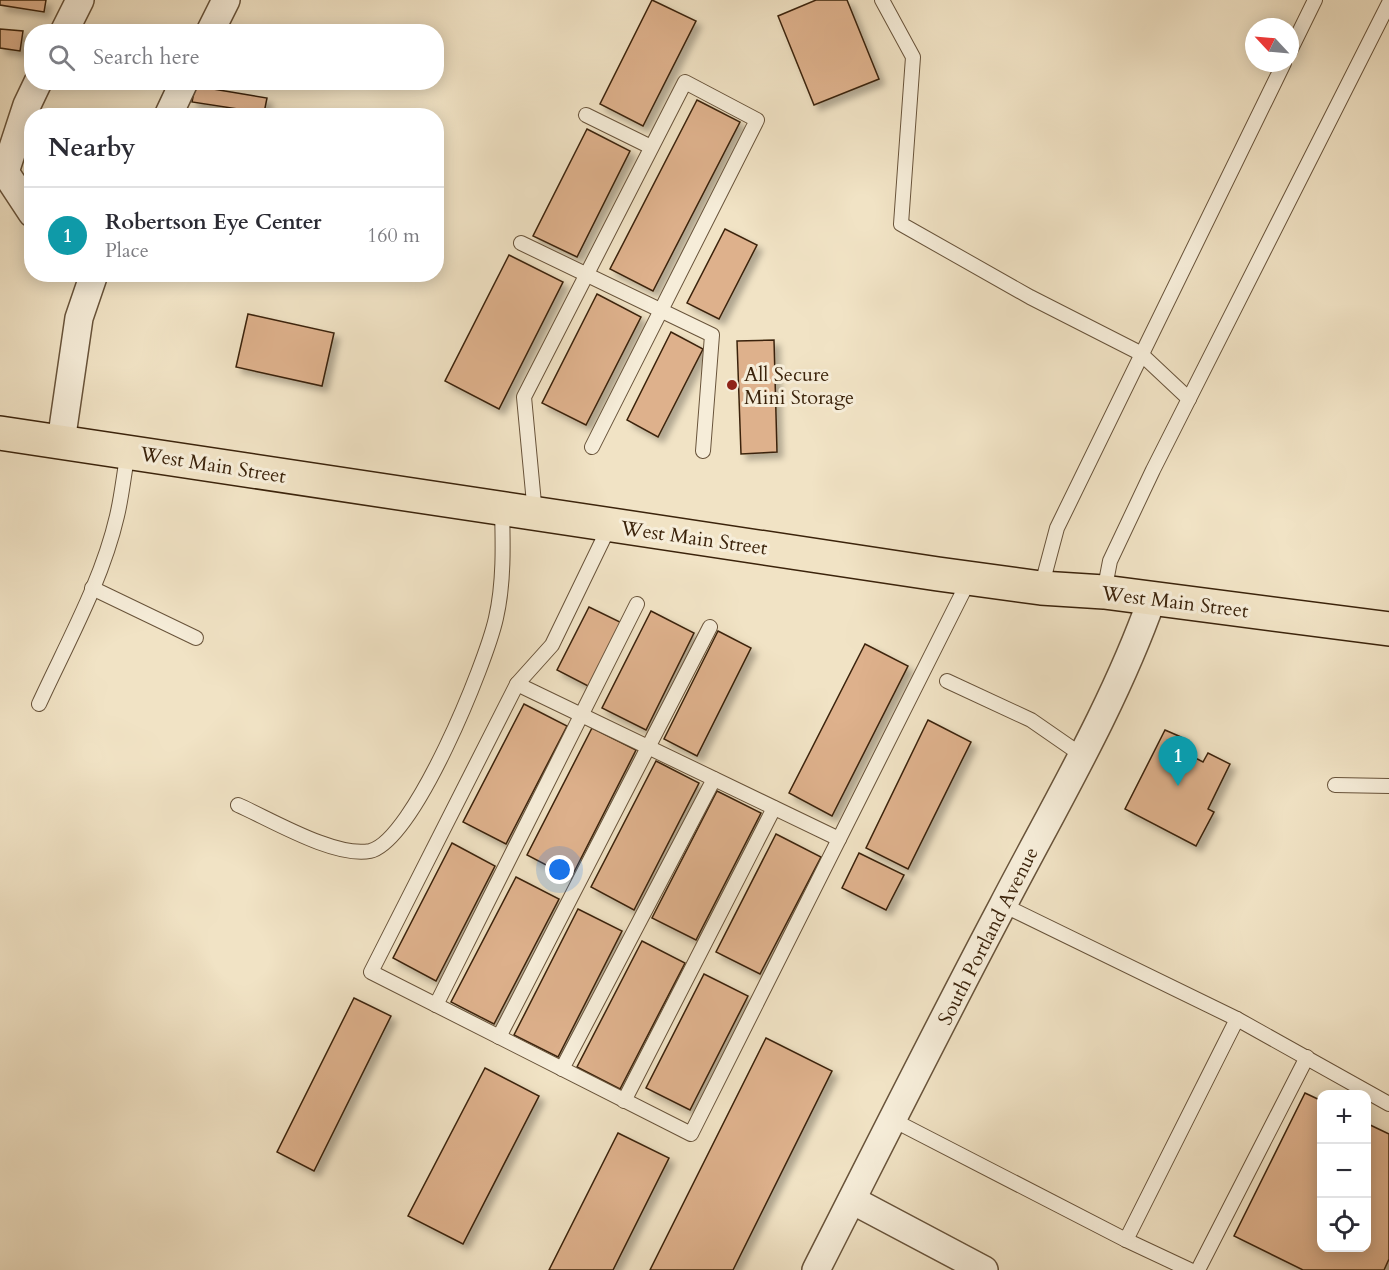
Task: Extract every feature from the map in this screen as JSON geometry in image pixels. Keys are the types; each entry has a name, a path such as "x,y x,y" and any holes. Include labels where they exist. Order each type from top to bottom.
{"main road":[{"name":"West Main Street","path":"0,433 969,578 1041,588 1104,592 1389,629"}],"street":[{"path":"68,24 80,0"},
{"path":"214,24 226,0"},
{"path":"26,108 34,90"},
{"path":"172,108 180,90"},
{"path":"24,114 4,172 24,201"},
{"path":"61,442 79,318 91,282"},
{"name":"South Portland Avenue","path":"816,1270 1003,905 1083,756 1140,634 1152,599"},
{"path":"852,1200 984,1270"}],"lane":[{"path":"882,0 913,57 901,224 1030,297 1140,353 1189,399"},
{"path":"1299,33 1315,0"},
{"path":"1104,592 1110,561 1389,3"},
{"path":"1041,588 1057,528 1140,353 1280,72"},
{"path":"535,514 524,398 685,82 757,120 591,447"},
{"path":"586,115 651,147"},
{"path":"521,243 712,335 703,451"},
{"path":"39,704 92,588 117,516 128,452"},
{"path":"238,805 329,845 353,852 372,851 398,831 416,805 448,741 490,641 501,579 502,509"},
{"path":"610,525 552,645 517,684 371,972 691,1134 969,578"},
{"path":"92,588 196,638"},
{"path":"436,1005 637,604"},
{"path":"499,1037 710,627"},
{"path":"947,681 1031,720 1083,756"},
{"path":"517,684 839,839"},
{"path":"562,1069 714,779"},
{"path":"1335,785 1389,786"},
{"path":"624,1101 774,808"},
{"path":"1003,905 1237,1019 1389,1104"},
{"path":"1126,1240 1237,1019"},
{"path":"1198,1270 1307,1057"},
{"path":"893,1120 1126,1240 1190,1270"}],"building":[{"path":"0,0 46,0 44,12 0,5"},
{"path":"652,0 696,21 643,126 600,104"},
{"path":"816,0 847,0 879,79 814,105 778,16"},
{"path":"0,29 23,31 20,51 0,48"},
{"path":"194,90 219,90 267,98 265,108 231,108 192,102"},
{"path":"697,100 740,122 653,291 610,269"},
{"path":"587,129 630,151 577,257 533,236"},
{"path":"725,229 757,245 719,319 687,303"},
{"path":"509,255 563,282 499,409 445,381"},
{"path":"597,294 641,317 586,425 542,403"},
{"path":"248,314 334,333 322,386 236,367"},
{"path":"671,332 703,349 658,437 627,420"},
{"path":"774,340 777,452 741,454 737,341"},
{"path":"589,607 622,623 590,687 557,670"},
{"path":"651,611 694,633 646,730 602,708"},
{"path":"718,631 751,648 697,756 664,739"},
{"path":"865,644 908,666 832,816 789,793"},
{"path":"524,704 567,726 506,844 463,822"},
{"path":"928,720 971,742 908,869 866,848"},
{"path":"592,728 636,750 571,878 527,855"},
{"path":"1165,730 1181,737 1176,748 1203,762 1208,753 1230,764 1208,809 1214,812 1196,846 1125,809"},
{"path":"656,761 699,783 634,910 591,887"},
{"path":"717,791 761,813 696,940 652,918"},
{"path":"776,834 821,857 760,974 716,952"},
{"path":"452,843 495,866 436,981 393,958"},
{"path":"859,853 904,875 886,910 842,888"},
{"path":"516,877 559,899 494,1024 451,1002"},
{"path":"578,909 622,931 558,1057 514,1035"},
{"path":"642,941 685,963 620,1089 577,1067"},
{"path":"704,974 748,996 690,1110 646,1088"},
{"path":"354,998 391,1016 314,1171 277,1152"},
{"path":"766,1038 832,1071 733,1270 650,1270"},
{"path":"485,1068 539,1096 463,1244 408,1216"},
{"path":"1305,1093 1317,1099 1317,1252 1371,1252 1371,1125 1389,1134 1389,1259 1384,1270 1303,1270 1234,1236"},
{"path":"618,1133 669,1158 613,1270 549,1270"}],"place":[{"name":"All Secure Mini Storage","path":"732,385"},
{"name":"Robertson Eye Center","path":"1178,786"}]}
